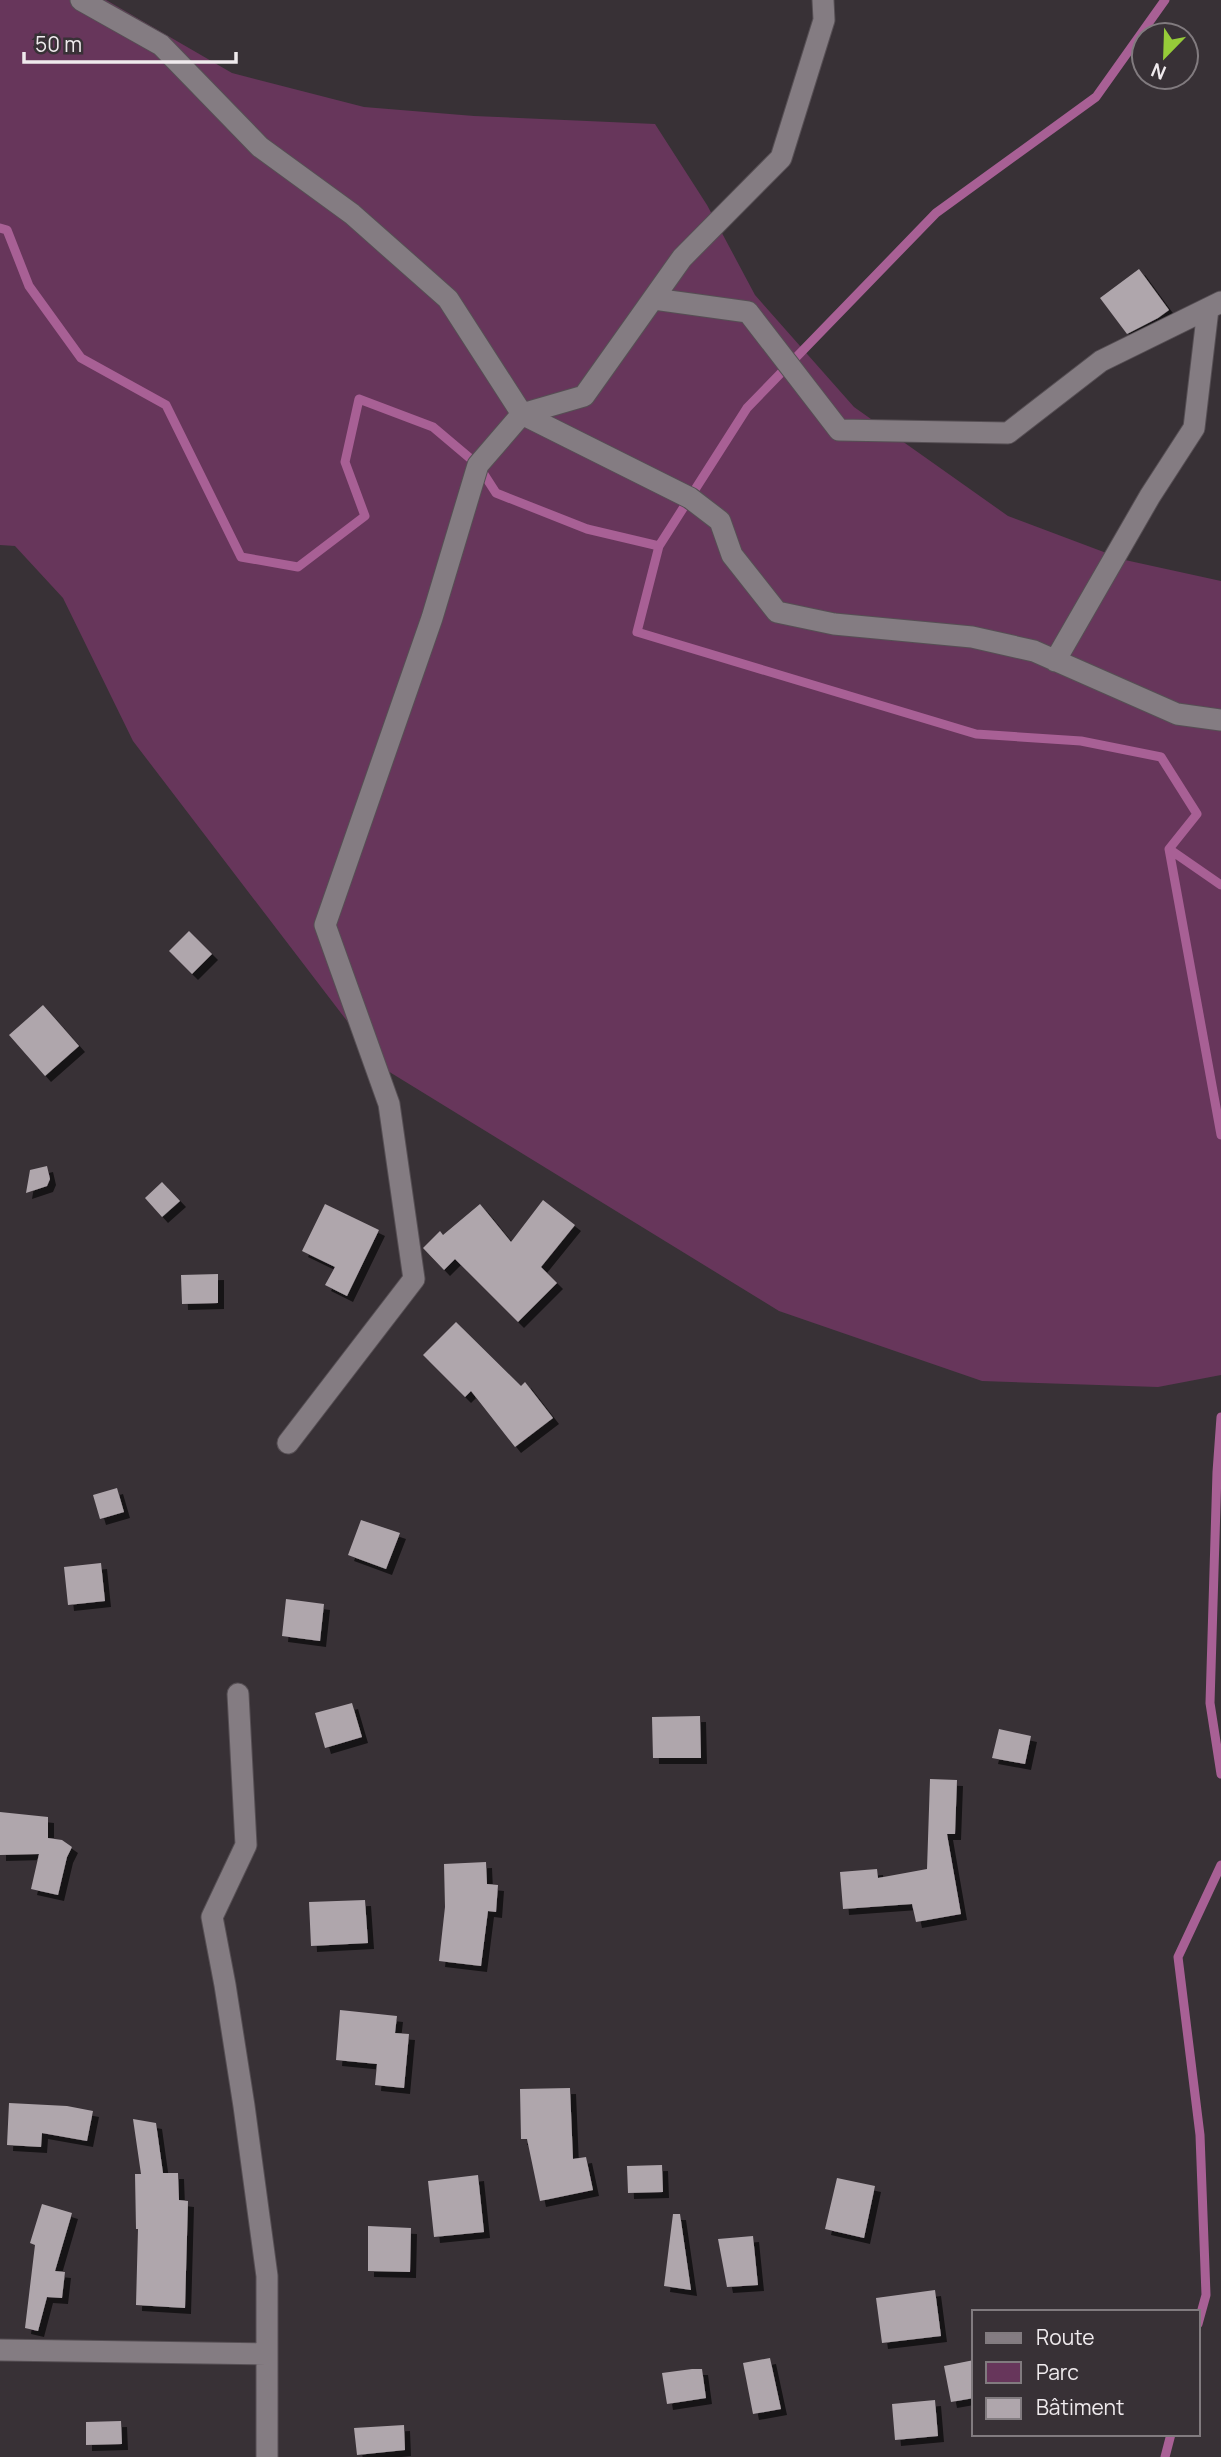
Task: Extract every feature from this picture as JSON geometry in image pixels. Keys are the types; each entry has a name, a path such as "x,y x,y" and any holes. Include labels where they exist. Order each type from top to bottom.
{"street":[{"path":"81,0 161,45 260,147 352,214 448,299 522,414 690,498 720,521 732,555 777,612 834,624 972,637 1034,651 1177,714 1221,720"},
{"path":"288,1443 414,1279 389,1104 325,925 432,618 478,465 522,414 584,396 682,258 781,158 823,10 838,0"},
{"path":"654,299 748,312 839,430 1008,433 1101,361 1214,305"},
{"path":"1055,660 1150,496 1194,428 1214,305"},
{"path":"238,1694 246,1844 212,1917 244,2106 267,2276 267,2457"},
{"path":"0,2350 266,2354"}],"green space":[{"path":"0,0 106,0 232,73 364,107 474,116 655,124 707,205 755,295 854,407 1008,516 1125,560 1221,581 1221,1375 1158,1387 982,1381 779,1311 383,1068 133,741 63,598 15,546 0,545"}],"building":[{"path":"1139,269 1169,310 1127,334 1100,298"},
{"path":"189,931 212,954 192,974 169,951"},
{"path":"43,1005 79,1046 45,1076 9,1035"},
{"path":"47,1166 50,1179 47,1186 26,1193 30,1170"},
{"path":"162,1182 180,1201 162,1217 145,1198"},
{"path":"543,1200 575,1225 541,1267 557,1283 518,1322 455,1259 444,1270 423,1248 440,1231 443,1235 480,1204 511,1242"},
{"path":"325,1204 379,1230 347,1296 325,1285 335,1267 302,1251"},
{"path":"218,1274 218,1303 182,1304 181,1275"},
{"path":"456,1322 521,1386 525,1382 553,1418 515,1447 471,1391 465,1397 423,1355"},
{"path":"117,1488 124,1512 100,1519 93,1495"},
{"path":"361,1520 400,1533 386,1569 348,1555"},
{"path":"101,1563 105,1601 68,1605 64,1567"},
{"path":"286,1599 324,1604 320,1641 282,1636"},
{"path":"352,1703 362,1737 325,1748 315,1713"},
{"path":"700,1716 701,1758 653,1758 652,1717"},
{"path":"999,1729 1031,1736 1025,1764 992,1758"},
{"path":"930,1779 957,1780 955,1834 947,1834 961,1914 916,1922 912,1904 843,1909 840,1872 877,1869 878,1878 927,1869"},
{"path":"0,1812 48,1817 48,1838 62,1840 72,1847 58,1895 31,1889 39,1854 0,1855"},
{"path":"486,1862 487,1884 498,1885 496,1912 488,1911 481,1966 439,1961 445,1907 444,1864"},
{"path":"365,1900 368,1943 311,1946 309,1902"},
{"path":"340,2010 397,2016 395,2033 409,2034 404,2088 375,2085 377,2064 336,2060"},
{"path":"570,2088 573,2159 586,2157 593,2190 540,2201 527,2139 521,2139 520,2089"},
{"path":"9,2103 67,2106 93,2111 87,2141 42,2133 41,2147 7,2145"},
{"path":"133,2119 156,2123 163,2173 178,2173 179,2200 188,2201 185,2308 136,2305 138,2229 135,2174 141,2174"},
{"path":"662,2165 663,2192 628,2193 627,2166"},
{"path":"478,2175 484,2232 434,2237 428,2181"},
{"path":"837,2178 875,2186 864,2238 825,2229"},
{"path":"42,2204 72,2213 55,2271 65,2272 62,2298 47,2297 38,2331 25,2328 35,2245 30,2243"},
{"path":"673,2214 680,2214 691,2290 664,2286"},
{"path":"368,2226 411,2228 410,2272 368,2271"},
{"path":"753,2236 758,2285 727,2287 718,2239"},
{"path":"935,2290 941,2336 882,2343 876,2298"},
{"path":"770,2358 781,2409 753,2414 743,2363"},
{"path":"972,2360 972,2398 951,2402 944,2366"},
{"path":"702,2369 706,2398 667,2404 662,2373"},
{"path":"935,2400 938,2436 895,2440 892,2404"},
{"path":"121,2421 122,2444 86,2445 86,2422"},
{"path":"404,2425 405,2450 357,2455 354,2428"}],"waterway":[{"path":"659,546 747,408 936,213 1096,97 1165,0"},
{"path":"0,228 7,230 29,286 81,358 166,405 241,557 298,567 365,516 345,462 359,399 433,427 478,465 496,493 587,529 659,546 637,632 976,734 1081,741 1161,757 1197,814 1169,849 1221,885"},
{"path":"1169,849 1221,1135"},
{"path":"1221,1417 1210,1703 1221,1774"},
{"path":"1200,2317 1206,2295 1200,2135 1178,1957 1221,1865"},
{"path":"1165,2457 1170,2436"}]}
